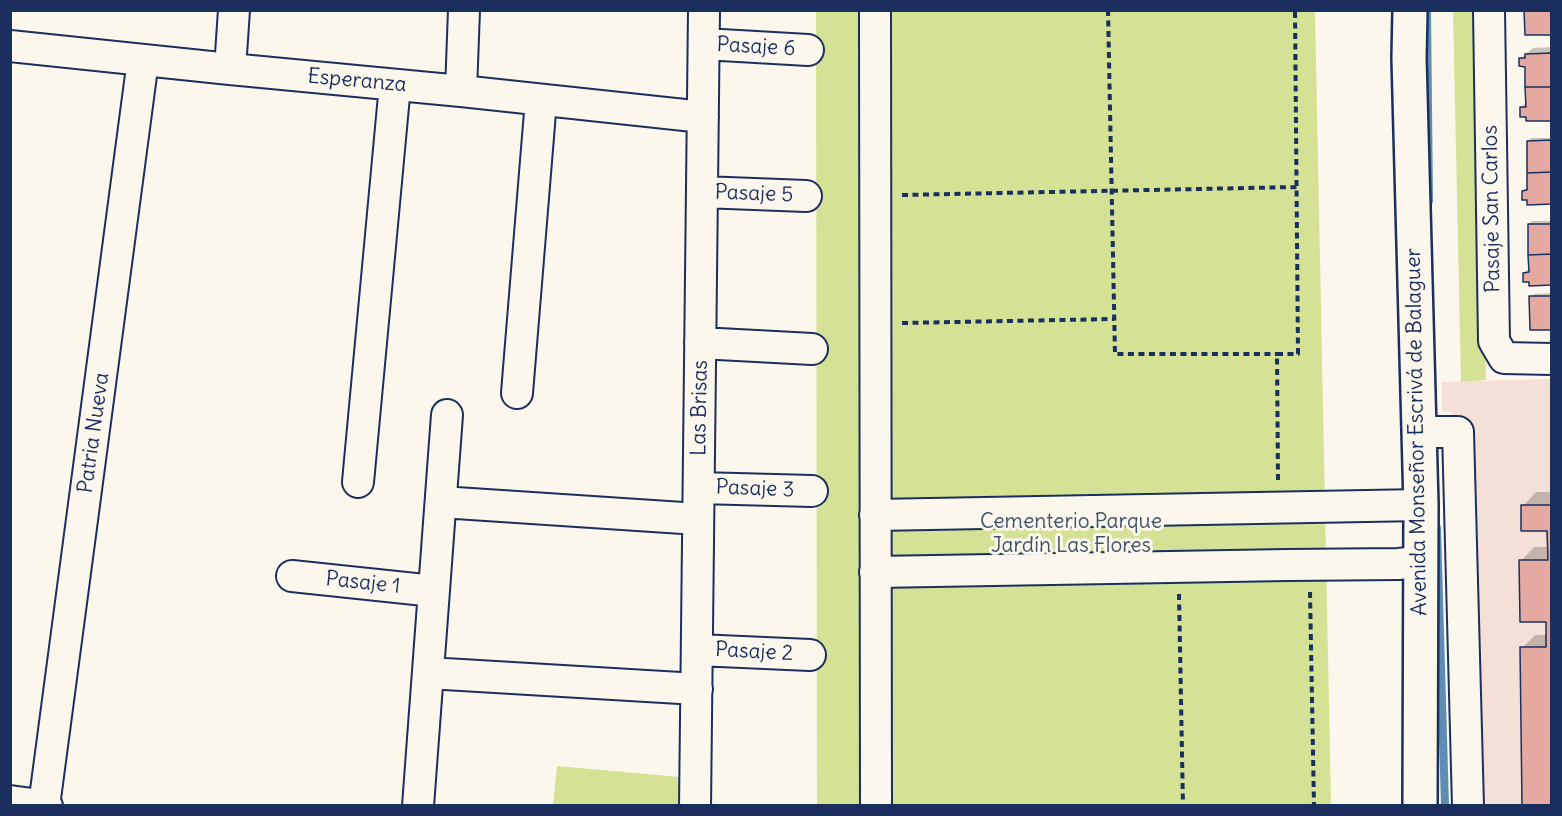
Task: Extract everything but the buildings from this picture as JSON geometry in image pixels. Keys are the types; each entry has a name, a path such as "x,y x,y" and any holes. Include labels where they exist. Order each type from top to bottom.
{"main road":[{"name":"Avenida Monseñor Escrivá de Balaguer","path":"1404,10 1409,58"},
{"name":"Avenida Monseñor Escrivá de Balaguer","path":"1410,10 1409,58 1421,505 1420,806"}],"street":[{"path":"230,69 234,10"},
{"path":"461,91 464,10"},
{"name":"Las Brisas","path":"695,806 704,10"},
{"path":"875,10 876,806"},
{"name":"Pasaje San Carlos","path":"1489,10 1494,341 1504,358 1551,359"},
{"name":"Pasaje 6","path":"704,44 808,50"},
{"name":"Esperanza","path":"10,46 703,117"},
{"name":"Patria Nueva","path":"45,805 143,60"},
{"path":"358,482 395,85"},
{"path":"516,393 541,100"},
{"name":"Pasaje 5","path":"702,192 806,196"},
{"path":"700,343 812,349"},
{"path":"418,806 447,415"},
{"path":"1418,432 1458,432 1468,806"},
{"name":"Pasaje 3","path":"699,488 812,491"},
{"path":"441,502 698,519"},
{"path":"875,515 1421,505"},
{"path":"875,572 1421,562"},
{"name":"Pasaje 1","path":"292,576 434,591"},
{"name":"Pasaje 2","path":"697,650 810,655"},
{"path":"428,673 697,689"},
{"path":"10,801 45,805"}],"path":[{"path":"1108,10 1115,354 1298,354 1295,10"},
{"path":"875,196 1297,187"},
{"path":"875,323 1114,319"},
{"path":"1277,354 1279,508"},
{"path":"1178,566 1183,806"},
{"path":"1310,588 1314,806"}],"shaded area":[{"path":"1551,379 1551,805 1457,805 1442,445 1451,444 1452,412 1442,411 1442,382"}],"green space":[{"name":"Cementerio Parque Jardín Las Flores","path":"816,11 1315,11 1331,805 817,805"},
{"path":"1453,11 1477,11 1486,380 1461,382"},
{"path":"557,766 680,777 679,805 553,806"}],"waterway":[{"path":"1427,10 1429,201"},
{"path":"1437,528 1445,806"}]}
